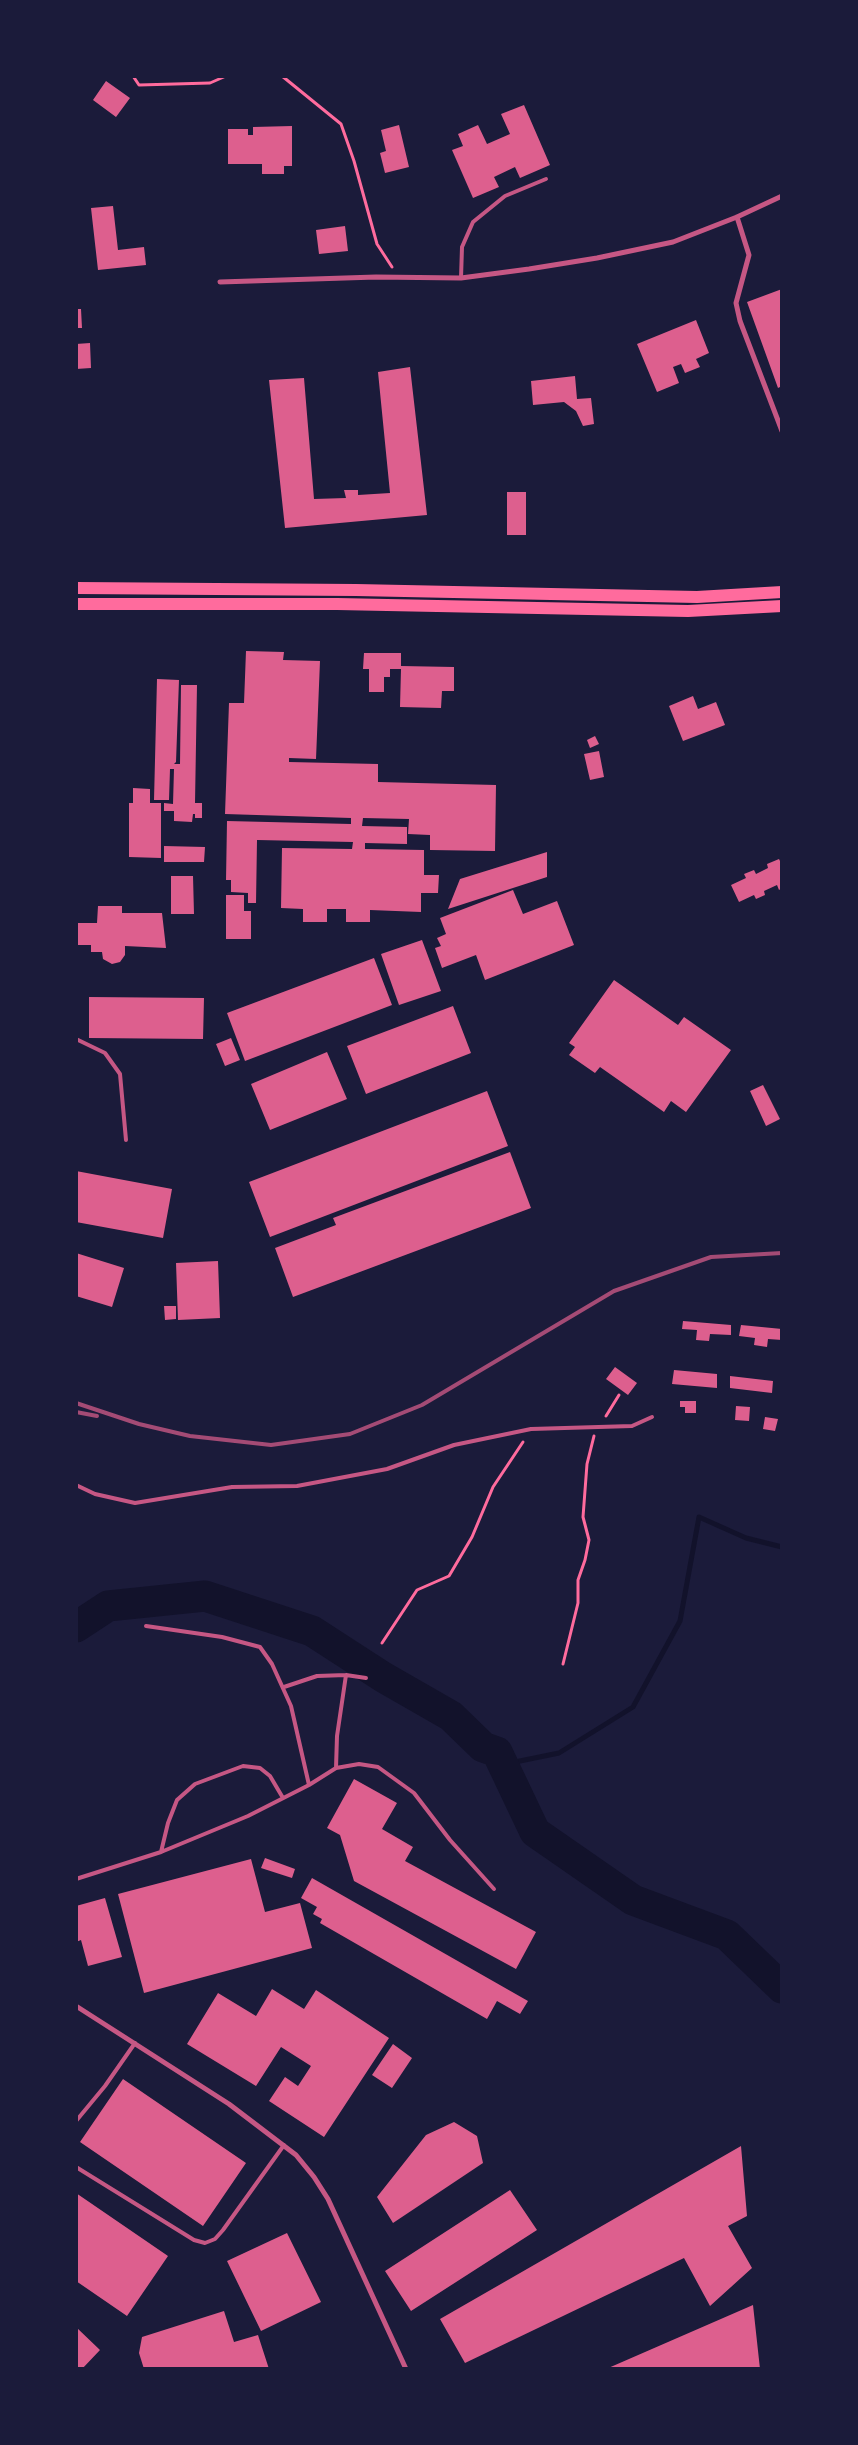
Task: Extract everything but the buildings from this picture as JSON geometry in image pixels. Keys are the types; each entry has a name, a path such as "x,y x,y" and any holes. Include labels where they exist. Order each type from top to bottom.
{"highway":[{"path":"76,588 356,590 697,597 782,592"},
{"path":"76,604 337,604 688,611 782,606"}],"street":[{"path":"220,282 461,278 597,258 664,244 737,217 782,196"},
{"path":"737,217 749,255 736,303 740,321 782,431"},
{"path":"76,2006 229,2104 284,2145 314,2177 328,2200 406,2369"}],"lane":[{"path":"461,278 462,247 473,222 505,196 546,179"},
{"path":"76,1039 105,1053 120,1074 126,1140"},
{"path":"76,1485 95,1494 135,1502 232,1487 297,1486 387,1469 454,1445 531,1429 632,1426 652,1417"},
{"path":"146,1626 222,1637 260,1647 272,1664 291,1706 309,1785"},
{"path":"284,1688 317,1676 346,1675 366,1678"},
{"path":"336,1768 337,1736 346,1675"},
{"path":"76,1880 162,1852 248,1816 309,1785 336,1768 359,1764 378,1767 414,1793 450,1840 494,1889"},
{"path":"162,1852 168,1823 177,1800 195,1784 243,1766 260,1768 270,1776 283,1798"},
{"path":"76,2121 105,2086 135,2043"},
{"path":"76,2167 194,2240 204,2243 215,2239 223,2230 284,2145"}],"path":[{"path":"133,76 139,85 210,83 226,76"},
{"path":"282,76 341,124 354,161 376,244 399,278"},
{"path":"563,1664 578,1603 578,1580 589,1540 583,1517 587,1464 596,1427 619,1396"},
{"path":"382,1643 417,1590 449,1576 472,1537 493,1487 531,1429"}],"waterway":[{"path":"76,1630 122,1595 189,1592 274,1612 373,1661 432,1695 469,1735 515,1762 559,1753 633,1707 680,1621 699,1517 746,1538 782,1547"},
{"path":"76,1627 108,1606 205,1596 312,1631 383,1677 451,1716 483,1747 497,1752 535,1832 633,1900 727,1935 782,1988"}],"railway":[{"path":"76,1403 139,1424 190,1436 271,1445 350,1434 422,1405 614,1291 711,1257 782,1253"},
{"path":"76,1412 97,1416"}]}
